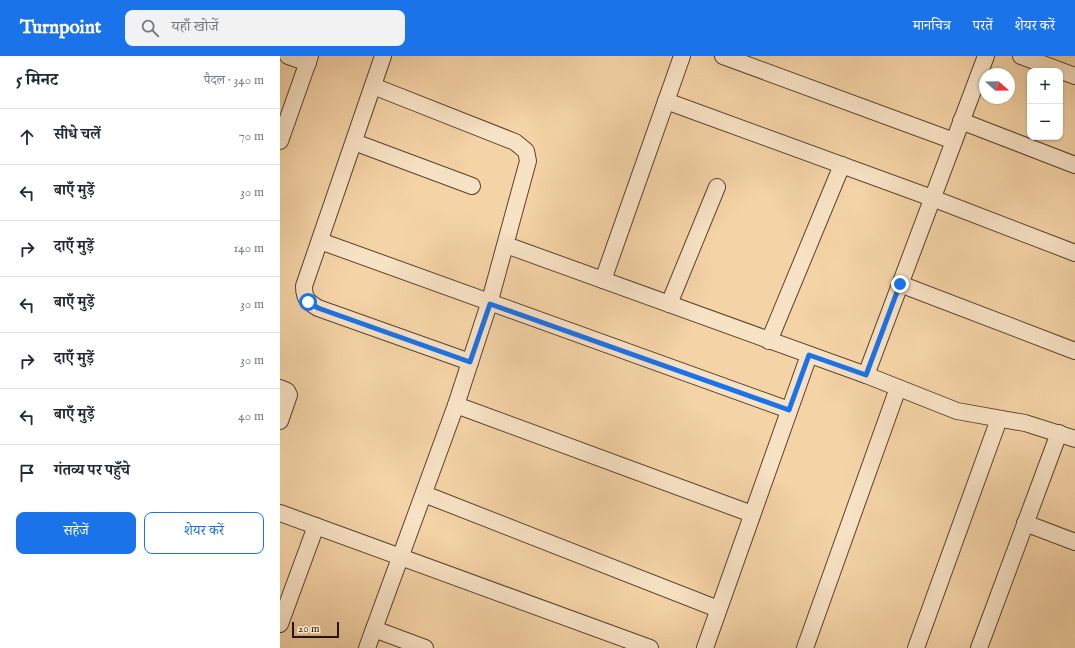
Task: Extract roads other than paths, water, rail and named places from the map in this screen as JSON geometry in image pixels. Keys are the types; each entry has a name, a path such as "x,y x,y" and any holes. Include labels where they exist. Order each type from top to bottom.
{"street":[{"path":"280,142 309,59 288,56"},
{"path":"383,56 304,286 304,294 308,302 318,308 470,362"},
{"path":"603,280 682,56"},
{"path":"723,56 954,141"},
{"path":"866,375 986,56"},
{"path":"1020,56 1075,76"},
{"path":"366,648 424,494 490,304 527,169 528,160 526,151 515,142 373,86"},
{"path":"666,101 932,198 1075,253"},
{"path":"961,121 1075,165"},
{"path":"354,142 472,186"},
{"path":"770,341 842,165"},
{"path":"669,304 717,187"},
{"path":"320,241 490,304 789,410"},
{"path":"506,245 866,375 957,411 1025,423 1075,439"},
{"path":"900,284 1075,351"},
{"path":"705,648 809,355"},
{"path":"280,388 287,391 289,395 280,421"},
{"path":"805,648 898,388"},
{"path":"456,405 752,514"},
{"path":"916,648 999,419"},
{"path":"978,648 1059,433"},
{"path":"424,494 718,609"},
{"path":"280,513 650,648"},
{"path":"1025,523 1075,542"},
{"path":"280,624 316,526"},
{"path":"374,629 425,648"}]}
